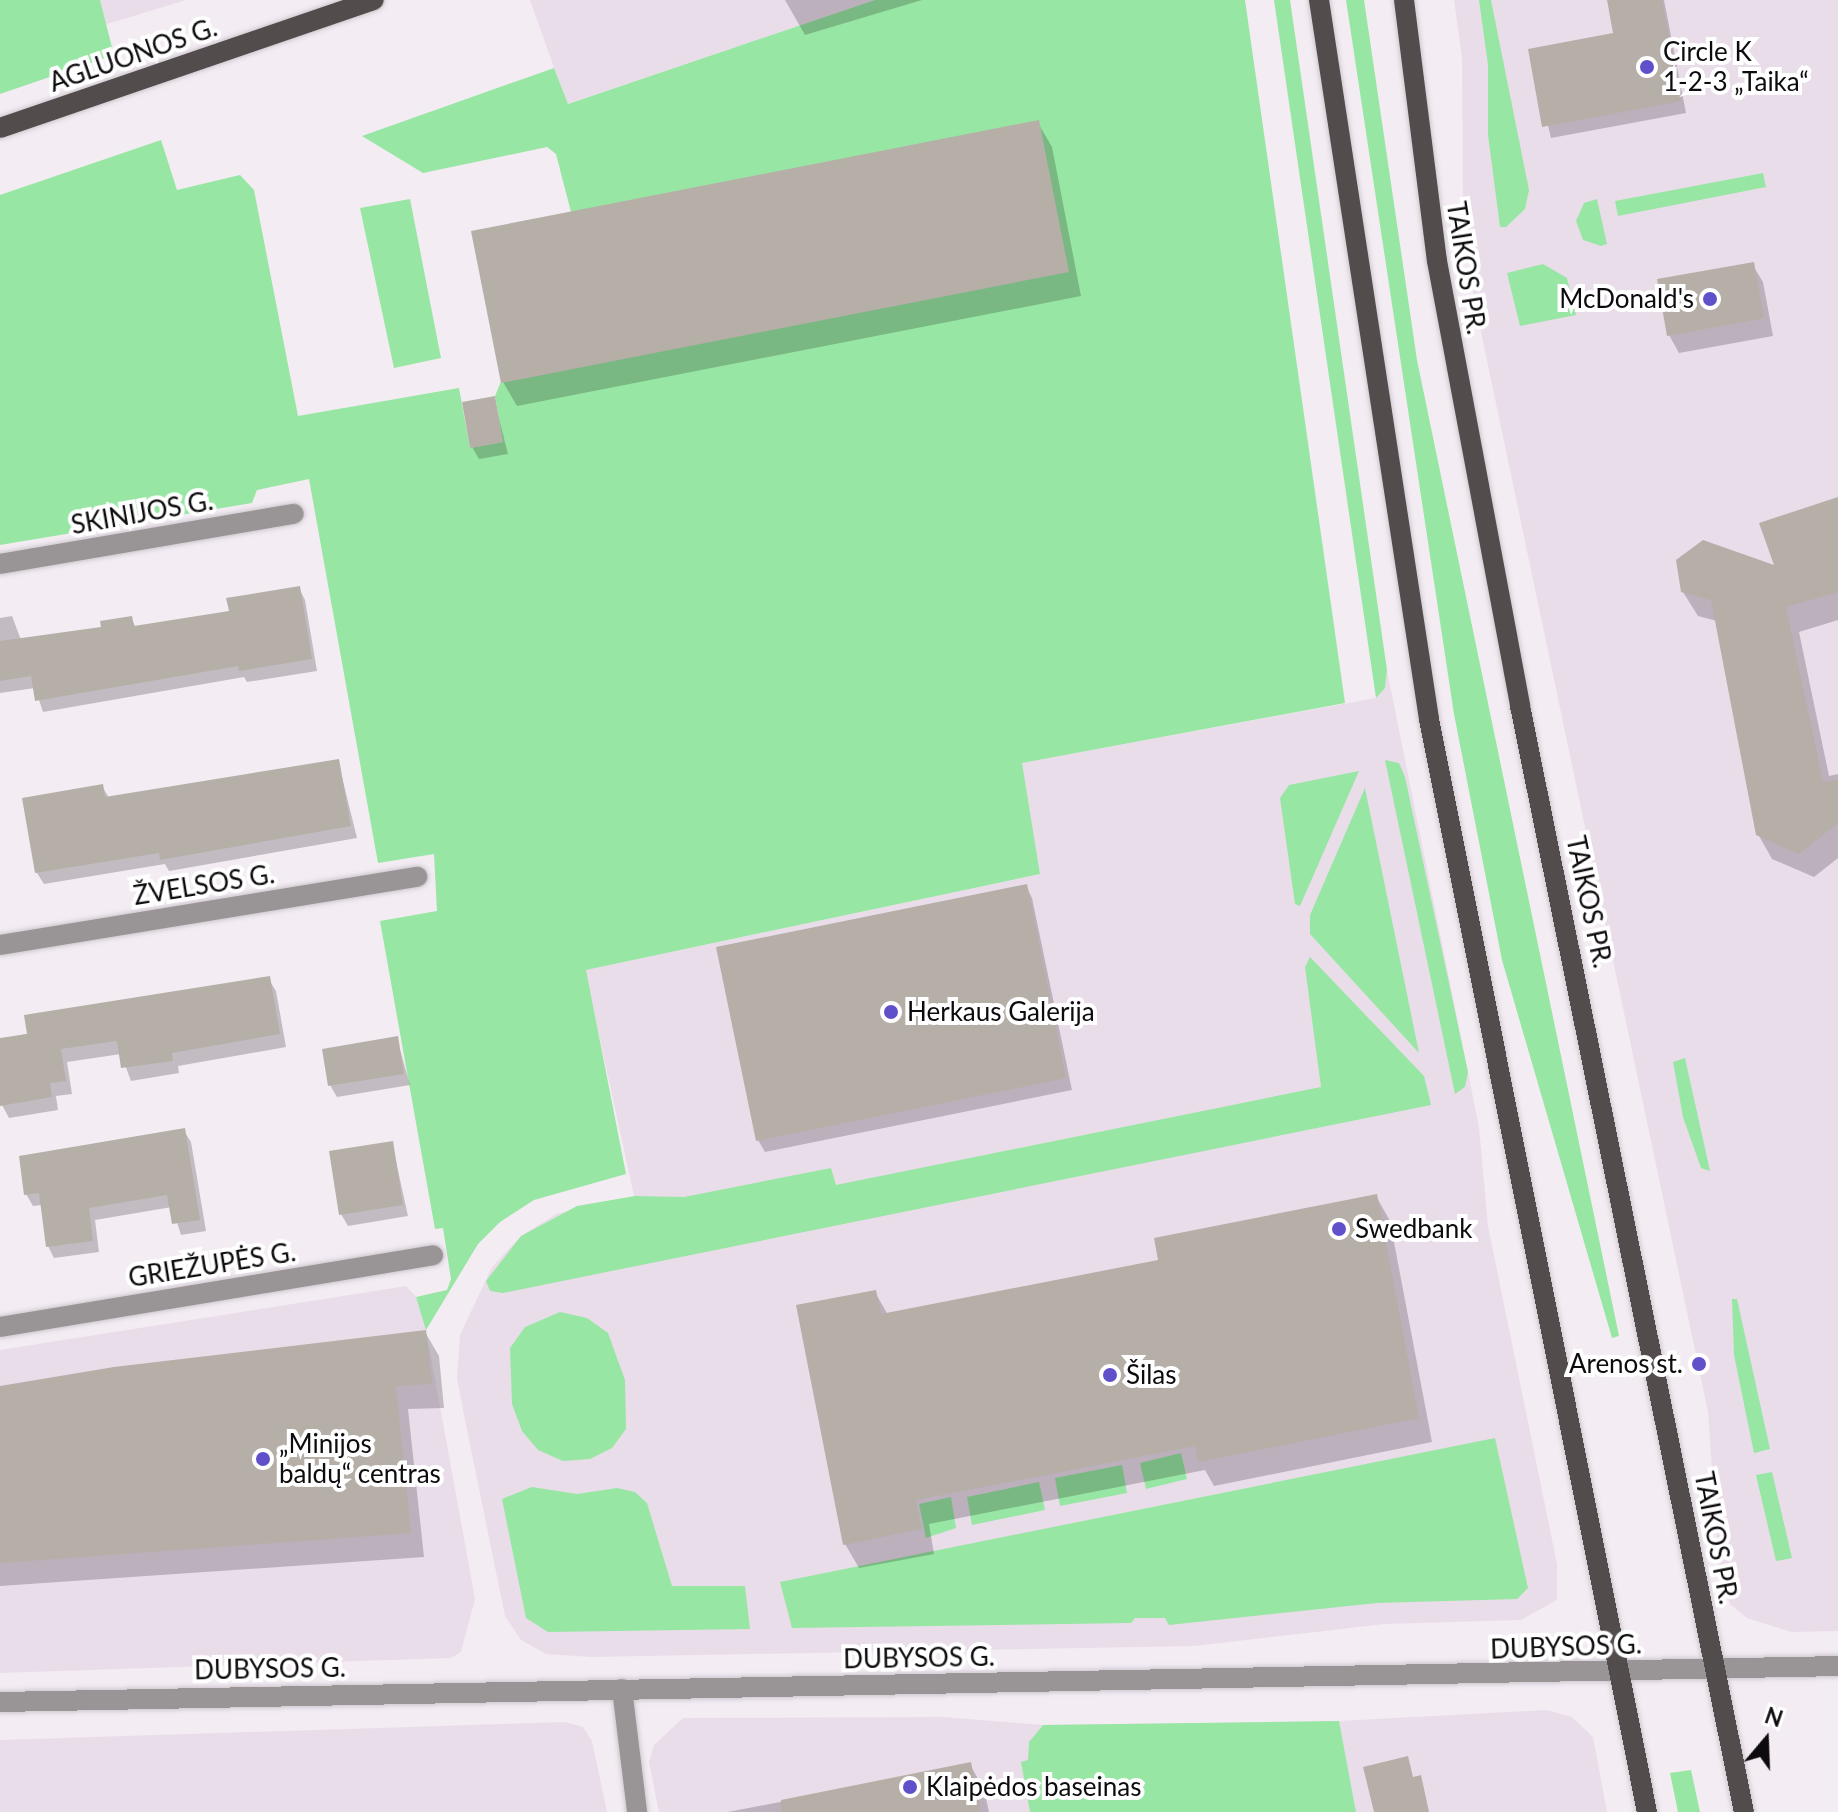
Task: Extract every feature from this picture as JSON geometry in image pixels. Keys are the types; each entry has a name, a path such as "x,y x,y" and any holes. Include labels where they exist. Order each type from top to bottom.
{"main road":[{"name":"AGLUONOS G.","path":"0,128 374,0"},
{"path":"1319,0 1429,719 1647,1812"},
{"name":"TAIKOS PR.","path":"1404,0 1442,292 1520,706 1744,1812"}],"street":[{"name":"SKINIJOS G.","path":"0,564 294,514"},
{"name":"ŽVELSOS G.","path":"0,945 417,877"},
{"name":"GRIEŽUPĖS G.","path":"0,1327 433,1255"},
{"name":"DUBYSOS G.","path":"0,1702 1838,1666"},
{"path":"622,1689 637,1812"}],"shaded area":[{"path":"100,0 186,0 104,25"},
{"path":"530,0 875,0 567,104"},
{"path":"1454,0 1838,0 1838,1631 1791,1632 1747,1618 1731,1605 1720,1583 1708,1412 1474,299 1463,206 1462,58"},
{"path":"1387,670 1479,1127 1488,1226 1557,1564 1557,1600 1521,1620 1385,1624 1194,1646 592,1657 546,1654 521,1640 505,1616 465,1420 457,1378 460,1335 492,1267 521,1236 556,1214 634,1196 585,970 1040,874 1021,763 1376,698 1385,688"},
{"path":"406,1286 421,1302 475,1599 461,1652 451,1658 0,1673 0,1350"},
{"path":"1547,1710 1572,1717 1593,1737 1607,1812 659,1812 649,1762 654,1745 683,1718 943,1717 1043,1725 1339,1721"},
{"path":"565,1722 583,1727 592,1741 607,1812 0,1812 0,1740"}],"green space":[{"path":"0,0 100,0 114,55 0,94"},
{"path":"875,0 1245,0 1345,703 1022,763 1040,874 586,970 626,1174 534,1200 500,1222 478,1244 426,1330 416,1297 447,1290 451,1279 443,1228 435,1229 380,921 437,911 434,854 378,863 309,479 257,490 252,503 0,545 0,195 161,140 177,190 240,175 254,190 298,416 459,388 470,448 503,442 495,396 571,212 556,154 547,147 423,173 362,136 554,68 568,104"},
{"path":"1274,0 1290,0 1387,670 1385,688 1376,698"},
{"path":"1346,0 1364,0 1417,360 1619,1336 1612,1338 1502,960 1454,714"},
{"path":"1479,0 1491,0 1529,190 1525,209 1506,227 1500,227 1488,135 1488,65"},
{"path":"1763,173 1766,187 1618,216 1615,201"},
{"path":"410,199 441,358 394,368 360,208"},
{"path":"1597,199 1607,244 1601,246 1583,240 1576,221 1584,203"},
{"path":"1543,264 1567,278 1576,315 1520,326 1507,273"},
{"path":"1385,760 1399,763 1405,777 1468,1072 1465,1087 1455,1094"},
{"path":"1359,771 1300,906 1295,904 1280,798 1289,785"},
{"path":"1365,788 1419,1053 1310,934 1310,915"},
{"path":"1310,957 1424,1076 1431,1105 503,1293 490,1291 486,1281 521,1236 577,1206 635,1196 684,1197 831,1168 836,1185 1321,1087 1305,967"},
{"path":"1685,1058 1710,1171 1701,1168 1683,1117 1673,1062"},
{"path":"1732,1299 1737,1299 1770,1449 1754,1453 1734,1355"},
{"path":"560,1312 587,1318 608,1333 625,1380 626,1429 612,1448 590,1459 563,1461 538,1450 522,1431 512,1404 510,1348 525,1327"},
{"path":"1495,1438 1528,1588 1517,1599 1377,1603 1169,1625 1165,1618 1135,1618 1131,1623 792,1628 780,1582"},
{"path":"1181,1453 1187,1479 1146,1489 1140,1463"},
{"path":"1122,1465 1127,1493 1060,1506 1055,1478"},
{"path":"1772,1472 1792,1558 1776,1561 1756,1475"},
{"path":"1039,1482 1045,1510 972,1525 967,1497"},
{"path":"532,1487 577,1494 617,1488 635,1492 647,1503 672,1586 745,1586 750,1629 548,1632 526,1618 502,1499"},
{"path":"951,1497 956,1528 926,1538 919,1504"},
{"path":"1339,1721 1356,1812 1030,1812 1021,1762 1028,1760 1029,1742 1043,1725"},
{"path":"1691,1770 1700,1812 1678,1812 1670,1773"}],"building":[{"path":"1607,0 1662,0 1681,101 1542,127 1528,49 1613,33"},
{"path":"1039,120 1069,272 501,383 471,231"},
{"name":"McDonald's","path":"1754,262 1764,318 1667,336 1657,279"},
{"path":"495,396 503,442 470,448 462,402"},
{"path":"1838,497 1838,592 1786,607 1823,782 1838,780 1838,823 1799,854 1756,835 1711,600 1681,592 1676,560 1703,540 1774,565 1759,523"},
{"path":"300,586 312,659 239,671 238,666 35,701 31,676 0,681 0,641 101,627 100,621 132,616 134,626 229,611 226,598"},
{"path":"339,759 351,826 160,860 159,853 35,873 22,798 103,784 105,797"},
{"name":"Herkaus Galerija","path":"1027,884 1066,1078 756,1141 716,947"},
{"path":"270,976 280,1034 172,1053 173,1061 121,1068 117,1041 61,1049 66,1081 50,1083 52,1097 0,1106 0,1038 27,1034 24,1015"},
{"path":"398,1036 404,1074 328,1086 322,1049"},
{"path":"185,1128 200,1220 172,1224 167,1195 89,1208 93,1241 46,1247 39,1193 24,1195 19,1156"},
{"path":"393,1141 403,1205 339,1215 329,1151"},
{"name":"Šilas","path":"1377,1194 1419,1418 1198,1462 1195,1446 916,1500 922,1529 843,1545 796,1305 876,1290 881,1314 1158,1260 1154,1238"},
{"name":"„Minijos baldų“ centras","path":"426,1330 432,1384 396,1386 411,1533 0,1563 0,1386 114,1367"},
{"path":"1408,1756 1413,1777 1421,1775 1429,1812 1374,1812 1363,1767"},
{"name":"Klaipėdos baseinas","path":"971,1762 981,1812 782,1812 781,1800"}],"place":[{"name":"Circle K 1-2-3 „Taika“","path":"1647,67"},
{"name":"McDonald's","path":"1710,299"},
{"name":"Herkaus Galerija","path":"891,1012"},
{"name":"Swedbank","path":"1339,1229"},
{"name":"Arenos st.","path":"1699,1364"},
{"name":"Šilas","path":"1110,1375"},
{"name":"„Minijos baldų“ centras","path":"263,1459"},
{"name":"Klaipėdos baseinas","path":"910,1787"}]}
